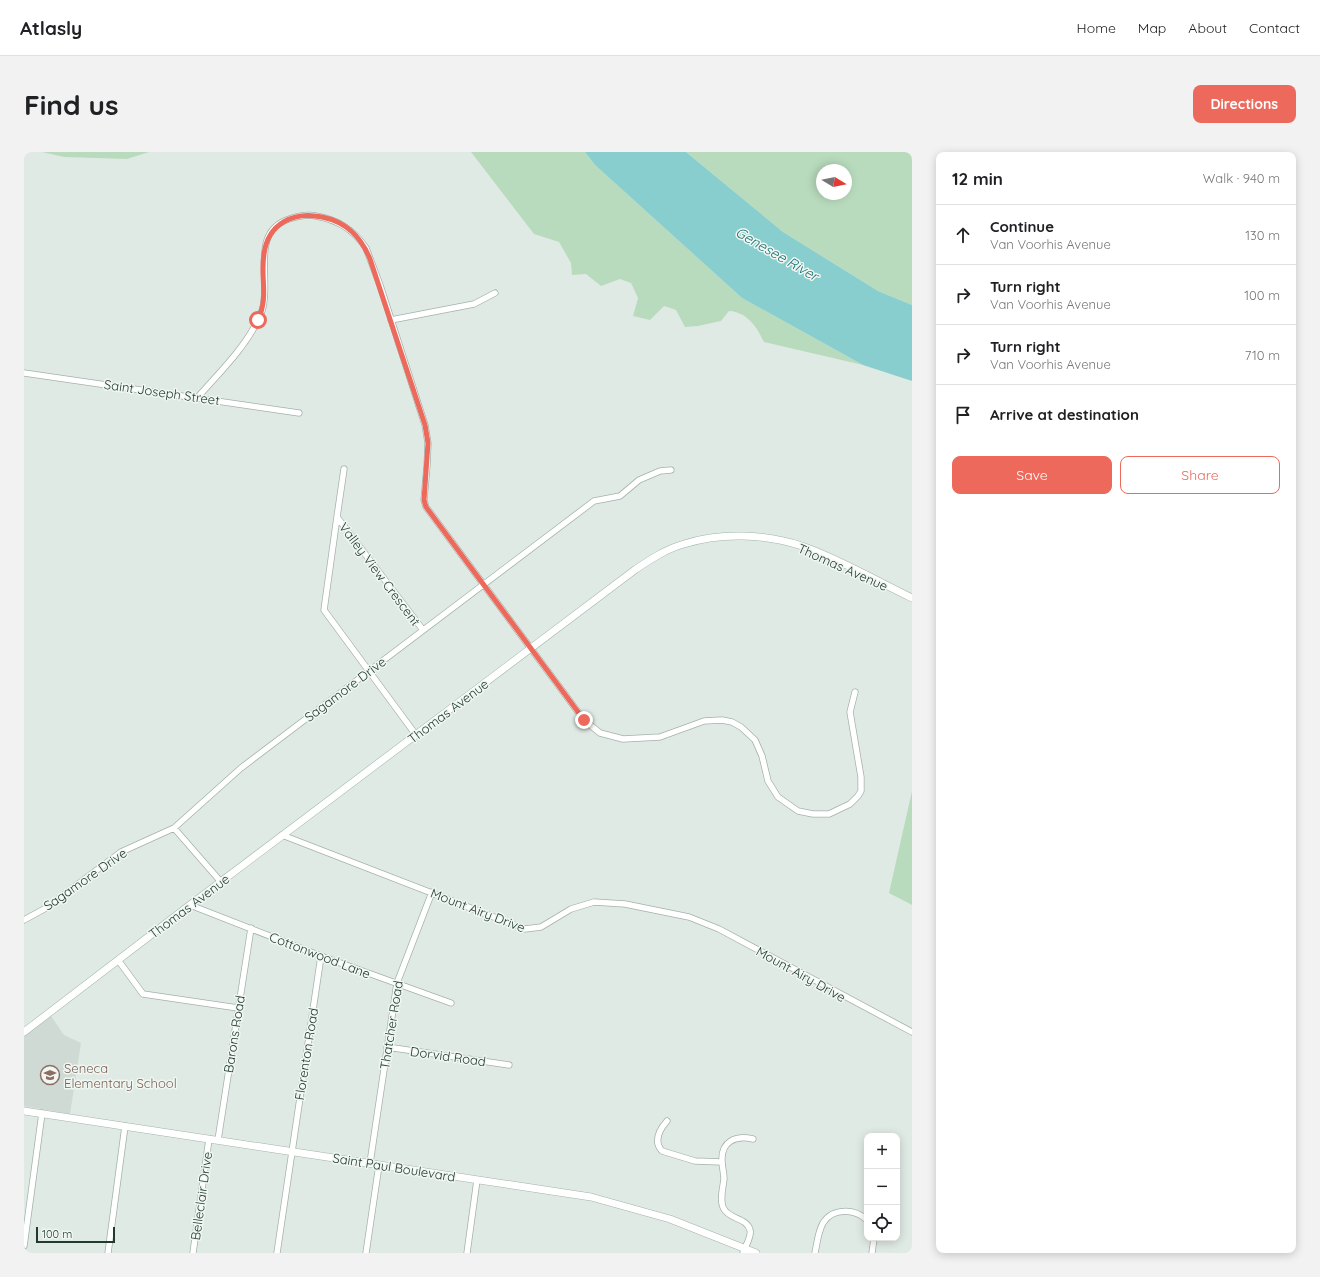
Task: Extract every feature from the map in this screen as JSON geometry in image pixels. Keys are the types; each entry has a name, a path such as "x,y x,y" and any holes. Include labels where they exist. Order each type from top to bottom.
{"main road":[{"name":"Thomas Avenue","path":"24,1032 282,835 654,557 685,543 708,539 725,537 770,538 802,546 912,598"},
{"name":"Saint Paul Boulevard","path":"24,1110 42,1114 591,1197 670,1219 744,1251 756,1253"}],"street":[{"path":"198,397 242,345 258,320 264,300 264,253 272,232 286,220 295,216 314,215 336,221 354,232 366,248 425,425 428,443 424,503 433,519 584,720 594,729 606,736 623,739 660,737 704,721 712,720 732,722 741,727 755,740 760,748 768,782 778,798 794,810 813,814 829,814 844,808 855,800 860,792 861,777 850,712 855,692"},
{"path":"391,320 474,304 496,293"},
{"name":"Saint Joseph Street","path":"24,373 198,397 299,413"},
{"name":"Valley View Crescent","path":"344,469 324,610 416,735"},
{"name":"Sagamore Drive","path":"24,920 46,908 121,852 174,828 241,768 594,501 620,496 639,480 660,471 671,470"},
{"name":"Valley View Crescent","path":"337,517 423,630"},
{"path":"174,828 221,882"},
{"name":"Mount Airy Drive","path":"282,835 520,927 530,929 541,927 571,909 594,902 625,904 689,917 720,929 912,1032"},
{"name":"Thatcher Road","path":"370,1164 396,983 432,892"},
{"name":"Cottonwood Lane","path":"190,905 321,956 451,1003"},
{"name":"Barons Road","path":"218,1140 251,928"},
{"name":"Florenton Road","path":"277,1253 321,956"},
{"path":"118,960 143,994 238,1008"},
{"name":"Dorvid Road","path":"387,1047 509,1065"},
{"path":"24,1246 42,1114"},
{"path":"667,1121 658,1138 658,1145 662,1151 695,1161 722,1162"},
{"path":"108,1253 125,1126"},
{"path":"744,1251 749,1238 750,1230 746,1224 726,1213 722,1206 724,1178 722,1162 724,1149 730,1141 737,1137 753,1139"},
{"name":"Belleclair Drive","path":"193,1253 209,1139"},
{"path":"366,1253 379,1165"},
{"path":"467,1253 477,1180"},
{"path":"815,1253 821,1228 825,1221 832,1215 848,1211 858,1214 864,1218"},
{"path":"872,1253 874,1241"}],"shaded area":[{"name":"Seneca Elementary School","path":"51,1016 64,1035 81,1043 70,1114 24,1106 24,1036"}],"green space":[{"path":"42,152 149,152 127,159 64,157"},
{"path":"471,152 585,152 595,165 742,298 863,365 764,342 751,321 735,312 729,311 721,321 685,327 676,310 664,306 650,320 633,316 638,298 631,283 620,279 601,286 586,274 572,275 571,263 559,242 534,234"},
{"path":"686,152 912,152 912,305 878,291 783,232"},
{"path":"912,791 912,905 889,893"}],"water":[{"name":"Genesee River","path":"585,152 686,152 783,232 878,291 912,305 912,381 863,365 742,298 595,165"}],"place":[{"name":"Seneca Elementary School","path":"50,1075"}],"route":[{"path":"258,320 262,310 265,289 263,264 264,253 267,240 279,224 295,216 314,215 336,221 346,226 360,239 366,248 380,285 425,425 428,443 424,492 426,507 433,519 584,720"}]}
